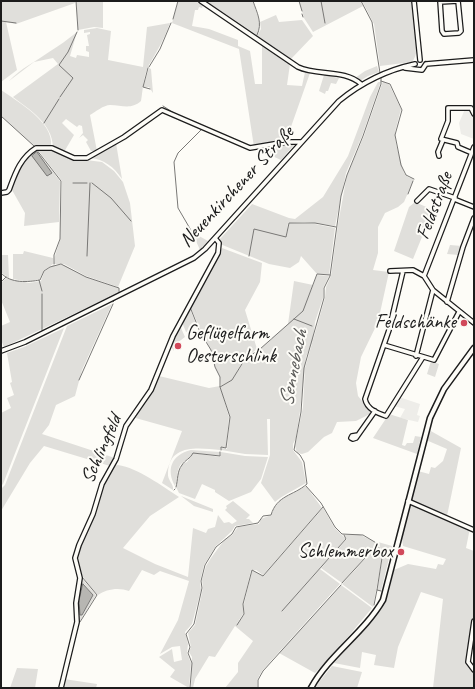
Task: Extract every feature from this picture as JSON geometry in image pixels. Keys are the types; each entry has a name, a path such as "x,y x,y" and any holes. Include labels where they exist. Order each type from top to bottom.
{"main road":[{"path":"311,688 319,675 374,614 383,600 424,436 435,406 452,377 474,348"}],"street":[{"path":"202,1 298,67 308,71 352,78 362,84"},
{"path":"414,1 420,60 415,66"},
{"path":"458,1 461,31 459,33 444,34 442,31 440,2 458,1"},
{"path":"420,60 426,64 474,60"},
{"name":"Neuenkirchener Straße","path":"1,351 32,339 187,262 200,253 215,238 334,106 362,84 381,75 397,69 415,66 422,70 426,64"},
{"path":"439,156 438,152 443,140 441,140 448,121 448,108 471,108 474,114"},
{"path":"1,193 9,190 23,159 36,148 52,148 74,158 87,158 124,137 162,110 250,148 286,142 301,142"},
{"path":"443,140 447,142 450,140 457,143 458,147 472,153"},
{"name":"Feldstraße","path":"424,276 474,148"},
{"path":"417,201 429,189 474,207"},
{"path":"447,302 463,247 474,218"},
{"name":"Schlingfeld","path":"62,688 77,622 76,603 80,578 75,558 78,545 93,514 102,484 116,459 126,426 151,390 173,336 218,253 219,243 215,238"},
{"path":"390,271 413,270 424,276 433,290 459,312 474,322"},
{"path":"404,271 384,345 365,399 367,404 375,412 386,416 423,357"},
{"path":"416,356 433,290"},
{"path":"384,345 433,360 436,358 459,312"},
{"path":"358,435 375,412"},
{"path":"408,501 474,530"},
{"path":"474,621 468,662 474,670"}],"shaded area":[{"path":"1,1 75,1 75,3 16,24 1,21"},
{"path":"76,1 103,1 103,28 94,27 78,30"},
{"path":"178,1 196,1 203,5 202,8 199,7 198,10 195,10 192,26 209,29 238,40 238,46 250,51 255,84 262,84 262,45 290,64 287,85 302,86 305,72 310,73 286,141 254,147 239,49 172,23"},
{"path":"206,1 253,1 259,22 259,31 257,35"},
{"path":"299,1 360,1 363,6 313,32 304,18"},
{"path":"362,1 411,1 417,41 417,50 412,62 380,66 374,24"},
{"path":"276,15 279,22 302,20 313,36 291,59 257,36 261,29 260,22"},
{"path":"1,21 6,22 17,70 1,82"},
{"path":"170,23 147,70 141,101 130,106 108,105 90,115 97,151 91,151 86,142 88,140 83,135 79,138 83,133 82,126 79,125 77,127 66,119 62,123 74,135 64,152 53,147 52,138 44,124 33,112 13,97 58,64 53,58 34,62 9,81 23,69 77,32 70,56 76,58 77,55 89,57 89,52 86,51 86,46 89,46 87,35 90,34 90,32 84,33 84,30 97,28 111,31 108,60 143,67 147,27"},
{"path":"377,66 379,72 360,81 355,78 365,71"},
{"path":"149,68 151,69 153,93 149,87 143,87"},
{"path":"324,75 339,78 336,84 331,83 325,94 319,91"},
{"path":"383,81 389,84 401,109 395,132 396,144 404,173 408,177 414,179 404,202 398,207 385,213 378,227 378,253 373,270 389,272 378,322 361,357 356,383 358,396 372,413 356,421 337,422 332,433 324,437 308,452 302,454 297,453 295,446 303,407 305,368 325,298 326,287 331,276 338,224 347,175 364,136"},
{"path":"378,82 381,82 362,136 346,173 335,226 304,222 288,223 286,237 289,223 315,224 335,228 329,275 317,274 301,256 299,262 290,268 269,264 220,244 219,240 252,204 295,219 323,197 348,156 370,97"},
{"path":"1,90 25,107 41,121 47,129 51,146 35,147 1,116"},
{"path":"465,109 470,110 471,115 474,116 474,139 461,134 459,123"},
{"path":"116,143 122,179 108,164 100,160 90,158"},
{"path":"287,144 294,145 281,160 257,149"},
{"path":"47,148 78,159 102,162 114,171 123,182 130,203 135,246 118,287 86,276 64,264 54,264 60,240 62,181 37,149"},
{"path":"36,150 60,181 59,222 24,226 25,213 12,190 21,166"},
{"path":"37,152 52,173 47,176 32,156"},
{"path":"415,202 433,210 413,259 394,251 409,207"},
{"path":"192,232 208,241 200,250"},
{"path":"450,245 462,246 459,255 447,254"},
{"path":"222,248 262,263 260,282 245,310 257,349 244,359 232,380 221,386 220,377 215,367 211,350 190,306"},
{"path":"24,251 53,258 53,264 44,271 40,279 29,282 13,279 13,254 23,254"},
{"path":"1,255 8,255 9,278 2,273"},
{"path":"53,265 64,265 86,277 119,288 118,293 4,347 1,340 1,326 10,322 1,300 1,283 6,278 29,283 41,281 44,272"},
{"path":"317,275 329,276 323,288 323,298 315,322 313,340 306,357 296,438 293,444 293,450 302,462 306,483 275,502 261,483 270,455 270,419 267,419 268,455 245,454 221,450 222,448 227,449 230,417 220,387 232,380 245,359 260,349 288,324 294,281 313,285 303,311"},
{"path":"112,304 82,370 75,396 56,405 49,425 42,434 115,458 110,466 44,446 30,463 1,511 1,489 5,485 67,326"},
{"path":"189,307 197,326 186,332 182,322"},
{"path":"64,328 1,486 1,413 11,408 7,398 14,395 10,383 12,382 7,353 24,347"},
{"path":"179,328 181,328 185,337 173,346 174,351 170,345"},
{"path":"431,361 439,364 435,377 427,374"},
{"path":"159,376 209,388 220,386 229,417 226,448 221,447 220,450 195,448 180,452 174,456 170,463 168,473 168,478 173,490 162,483 182,431 132,417 152,390"},
{"path":"399,397 420,404 417,415 420,416 418,422 400,418 405,409 394,406"},
{"path":"389,414 408,420 402,445 405,446 407,443 413,443 415,436 421,437 417,454 373,438"},
{"path":"429,430 461,448 447,516 411,500 418,471 429,474 431,467 435,468 443,461 447,449 426,440"},
{"path":"191,450 220,452 219,456 193,453 179,466 175,486 171,474 172,464 179,455"},
{"path":"221,452 245,456 268,457 261,479 251,492 229,501 215,492 215,490 202,484 195,499 179,493 176,487 178,474 182,464 187,462 193,453 220,457"},
{"path":"118,465 142,474 179,497 150,516 123,548 155,564 188,577 193,528 206,533 208,529 215,527 218,515 224,523 229,522 232,524 237,521 225,510 227,508 226,506 233,501 250,515 246,519 249,519 253,523 235,526 232,531 216,546 204,565 200,581 201,590 192,624 185,632 188,644 187,653 191,663 189,688 170,677 175,670 159,657 172,649 174,662 182,660 180,646 172,647 160,654 178,620 189,581 160,571 154,575 142,570 129,591 113,589 98,595 82,576 78,565 78,552 103,484 113,466"},
{"path":"306,486 322,508 263,575 256,570 252,570 263,576 323,508 334,527 346,539 282,611 320,569 340,584 262,671 257,680 257,688 225,688 238,672 238,663 253,641 235,626 215,657 209,656 195,679 193,688 191,688 192,657 189,652 191,647 188,633 195,625 203,588 202,580 206,566 225,539 232,535 238,527 259,524 261,519 271,515 280,500","holes":["252,570 244,604 244,615 236,625 243,614 243,604"]},
{"path":"181,496 213,509 213,512 194,506"},
{"path":"410,503 470,528 466,548 474,551 474,614 467,662 468,666 474,671 474,688 433,688 443,599 421,592 398,647 394,668 374,665 376,655 362,652 360,668 334,663 382,608 389,592 394,570 408,564 436,569 438,564 443,565 446,559 403,546 402,539"},
{"path":"359,534 378,544 342,583 321,568 347,539 344,535"},
{"path":"378,542 392,546 381,591 377,590 383,555"},
{"path":"378,545 382,558 373,607 342,584"},
{"path":"81,577 96,595 80,621 78,620 77,605","holes":["84,584 93,595 82,615"]},
{"path":"83,584 93,595 82,615 80,615 79,601"},
{"path":"341,585 372,608 332,656 315,673 279,653"},
{"path":"332,666 362,672 357,688 314,688"},
{"path":"17,668 38,669 35,688 10,688"},
{"path":"64,679 97,684 96,688 63,688"}],"waterway":[{"path":"76,1 78,30"},
{"path":"173,19 178,1"},
{"path":"253,1 258,14 259,22 259,31 257,35"},
{"path":"299,1 302,11"},
{"path":"321,1 325,23"},
{"name":"Sennebach","path":"361,1 372,22 380,73"},
{"path":"1,21 16,23"},
{"path":"149,67 160,49 171,23"},
{"path":"60,97 73,78 59,65 68,52 77,32"},
{"path":"148,68 143,87 150,89"},
{"name":"Sennebach","path":"190,688 192,663 188,653 190,647 186,634 194,624 202,588 201,581 205,565 216,547 232,534 236,527 258,523 263,516 271,515 277,503 307,484 304,462 300,455 294,450 301,412 304,368 324,298 324,288 330,276 341,196 347,175 363,136 381,84 381,76"},
{"path":"381,81 390,84 402,110 395,135 401,165 406,175 414,179"},
{"path":"44,123 59,99"},
{"path":"163,106 174,113"},
{"path":"1,116 34,146"},
{"path":"192,232 178,208 174,162 178,153 202,129"},
{"path":"210,129 222,134"},
{"path":"36,149 61,181 60,239 54,255 54,264"},
{"path":"408,194 413,181"},
{"path":"73,183 87,183"},
{"path":"87,256 90,183"},
{"path":"92,183 111,198 131,221"},
{"path":"249,256 254,229 286,237 289,223 315,223 336,227"},
{"path":"1,273 5,277 15,281 35,281 40,280 44,271 50,267 61,264 86,277 119,288 119,293 112,297"},
{"path":"190,307 200,332 211,350 215,367 220,377 220,387 232,380 245,359 260,349 303,311 317,274 330,275"},
{"path":"1,282 6,277"},
{"path":"39,280 42,291"},
{"path":"42,294 42,330"},
{"path":"79,380 113,304"},
{"path":"294,319 312,326"},
{"path":"220,387 230,417 226,448 221,447 221,450"},
{"path":"431,423 435,413"},
{"path":"176,487 180,467 193,453 220,456 220,452"},
{"path":"306,486 321,503 335,527 342,534 363,535 378,544 342,583"},
{"path":"237,625 244,614 243,604 252,570 263,576 323,507"},
{"path":"282,611 346,539 344,535"},
{"path":"378,545 382,558 377,590 381,591"},
{"path":"80,622 97,595 82,577"},
{"path":"258,688 258,680 263,671 341,585"},
{"path":"374,605 377,590"}],"place":[{"name":"Feldschänke","path":"464,323"},
{"name":"Geflügelfarm Oesterschlink","path":"178,346"},
{"name":"Schlemmerbox","path":"401,552"}]}
